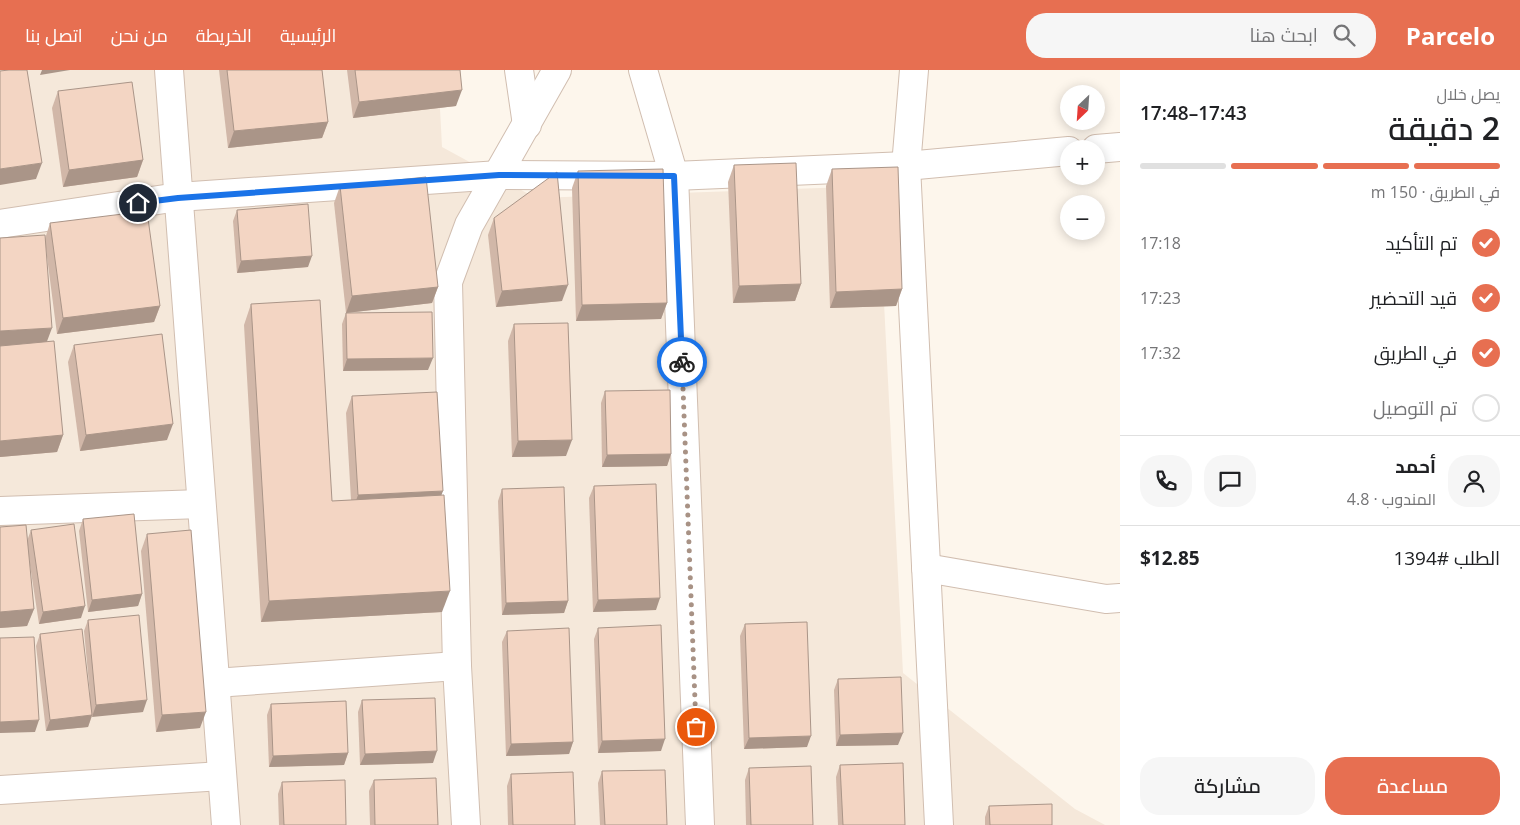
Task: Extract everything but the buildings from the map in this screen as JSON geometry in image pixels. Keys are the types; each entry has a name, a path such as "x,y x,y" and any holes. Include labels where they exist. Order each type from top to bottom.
{"street":[{"path":"169,70 226,825"},
{"path":"519,70 527,125"},
{"path":"466,825 457,666 448,282 469,225 557,70"},
{"path":"643,70 674,176 700,825"},
{"path":"914,70 906,166 939,825"},
{"path":"1105,149 1120,148"},
{"path":"0,224 178,198 499,175 674,176 906,166 1060,153"},
{"path":"0,511 201,504"},
{"path":"926,568 1106,599 1120,598"},
{"path":"215,683 457,666"},
{"path":"0,790 222,776"}],"shaded area":[{"path":"0,70 438,70 442,147 536,198 878,186 903,673 1075,809 1105,825 0,825"}],"way so far":[{"path":"682,362 696,727"}],"route":[{"path":"138,203 178,198 499,175 674,176 682,362"}]}
